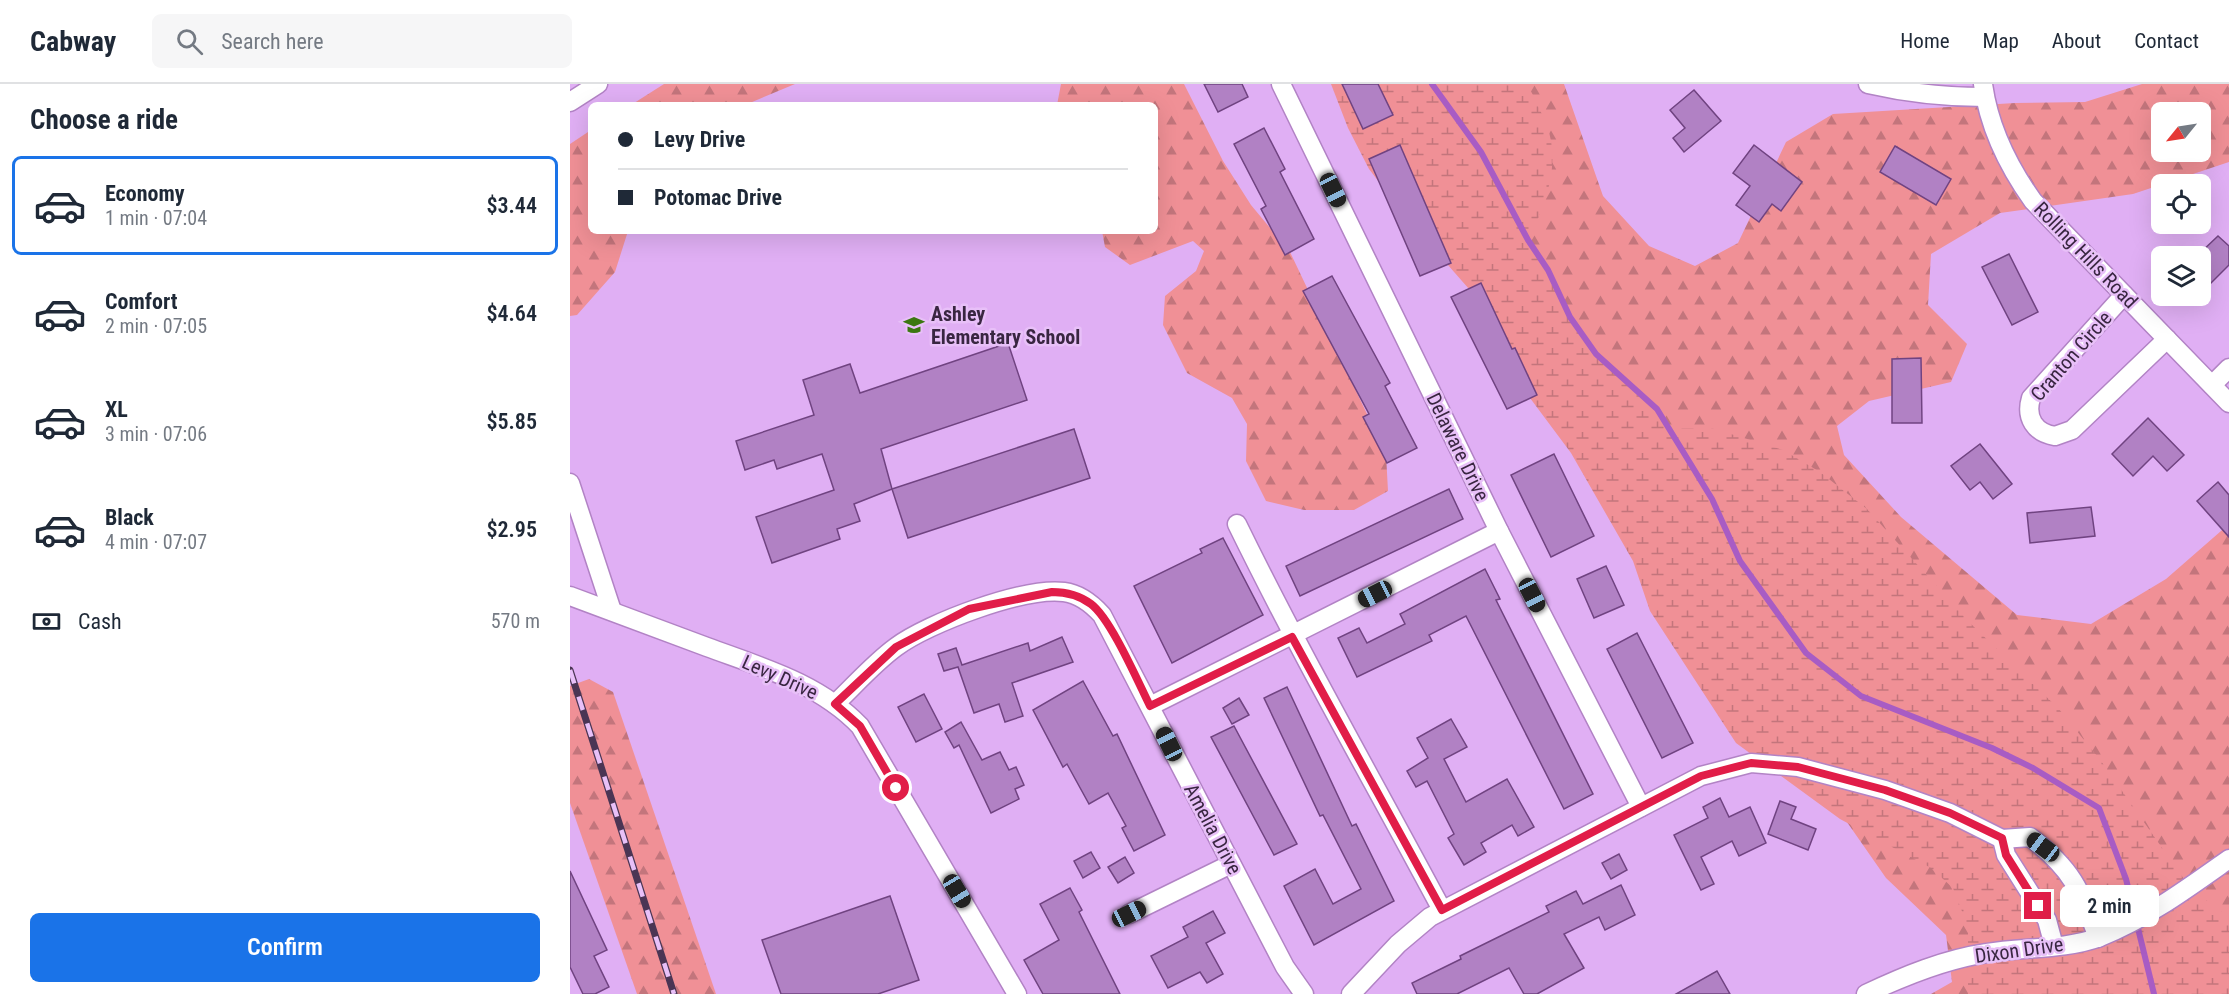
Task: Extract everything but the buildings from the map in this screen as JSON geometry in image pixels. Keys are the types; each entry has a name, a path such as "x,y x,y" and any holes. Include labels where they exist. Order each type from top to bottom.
{"street":[{"path":"570,102 598,84"},
{"name":"Delaware Drive","path":"1281,84 1499,531 1641,807"},
{"path":"1868,84 1934,96 1984,90"},
{"name":"Rolling Hills Road","path":"1984,90 1997,140 2013,172 2033,201 2229,403"},
{"name":"Cranton Circle","path":"2124,295 2031,398 2029,415 2038,430 2055,436 2072,430 2167,339"},
{"path":"2212,385 2229,368"},
{"path":"570,483 612,611"},
{"path":"1237,524 1292,637 1442,910"},
{"path":"1150,706 1292,637 1499,531"},
{"name":"Amelia Drive","path":"835,704 896,647 969,609 1052,592 1078,596 1098,610 1285,967 1304,994"},
{"name":"Levy Drive","path":"570,596 783,675 835,704 860,726 1017,994"},
{"path":"1351,994 1398,944 1442,910 1701,776 1751,763 1798,767 1885,790 1950,813 2002,838 2030,837 2056,857 2080,891 2098,938"},
{"path":"2002,838 2006,855 2047,920 2054,946"},
{"name":"Dixon Drive","path":"1866,994 1936,965 1984,953 2054,946 2098,938 2135,920 2229,860"},
{"path":"1129,914 1231,864"}],"green space":[{"path":"664,84 795,84 752,102 636,102"},
{"path":"1061,84 1184,84 1223,161 1251,205 1290,252 1386,454 1388,491 1354,510 1304,510 1266,501 1246,461 1247,424 1232,398 1187,373 1163,325 1165,296 1196,271 1204,251 1193,241 1130,265 1105,247 1103,234 1158,234 1158,102 1058,102"},
{"path":"1331,84 1528,84 1547,127 1551,141 1552,167 1539,217 1528,240 1567,311 1594,351 1612,371 1642,397 1667,428 1711,428 1783,450 1820,472 1867,509 1971,624 2059,709 2101,761 2191,889 2229,917 2229,994 1968,994 1968,927 1953,888 1931,868 1840,819 1736,743 1650,611 1633,561 1571,453 1530,398 1469,289 1404,215 1369,169 1348,128"},
{"path":"1408,84 1564,84 1603,196 1649,246 1695,266 1738,243 1786,142 1833,114 2015,103 2085,102 2142,84 2229,84 2229,162 2193,174 2151,174 2151,188 2133,194 2000,213 1931,254 1928,305 1967,344 1951,382 1869,401 1837,426 1844,455 1901,517 2017,615 2091,624 2166,579 2229,524 2229,994 1931,994 1952,982 1946,935 1886,878 1796,749"},
{"path":"588,132 588,234 627,234 615,272 577,315 570,316 570,144"},
{"path":"589,679 613,692 716,994 637,994 570,803 570,686"}],"waterway":[{"path":"1432,84 1481,152 1528,240 1548,270 1570,317 1596,354 1657,409 1712,499 1740,561 1806,653 1861,696 1992,748 2033,768 2099,808 2126,879 2154,994"}],"railway":[{"path":"570,670 674,994"}],"place":[{"name":"Ashley Elementary School","path":"914,325"}],"route":[{"path":"896,788 860,726 835,704 896,647 969,609 1052,592 1065,592 1078,596 1093,605 1102,615 1150,706 1292,637 1377,787 1442,910 1701,776 1751,763 1798,767 1885,790 1950,813 2002,838 2006,855 2038,906"}]}
